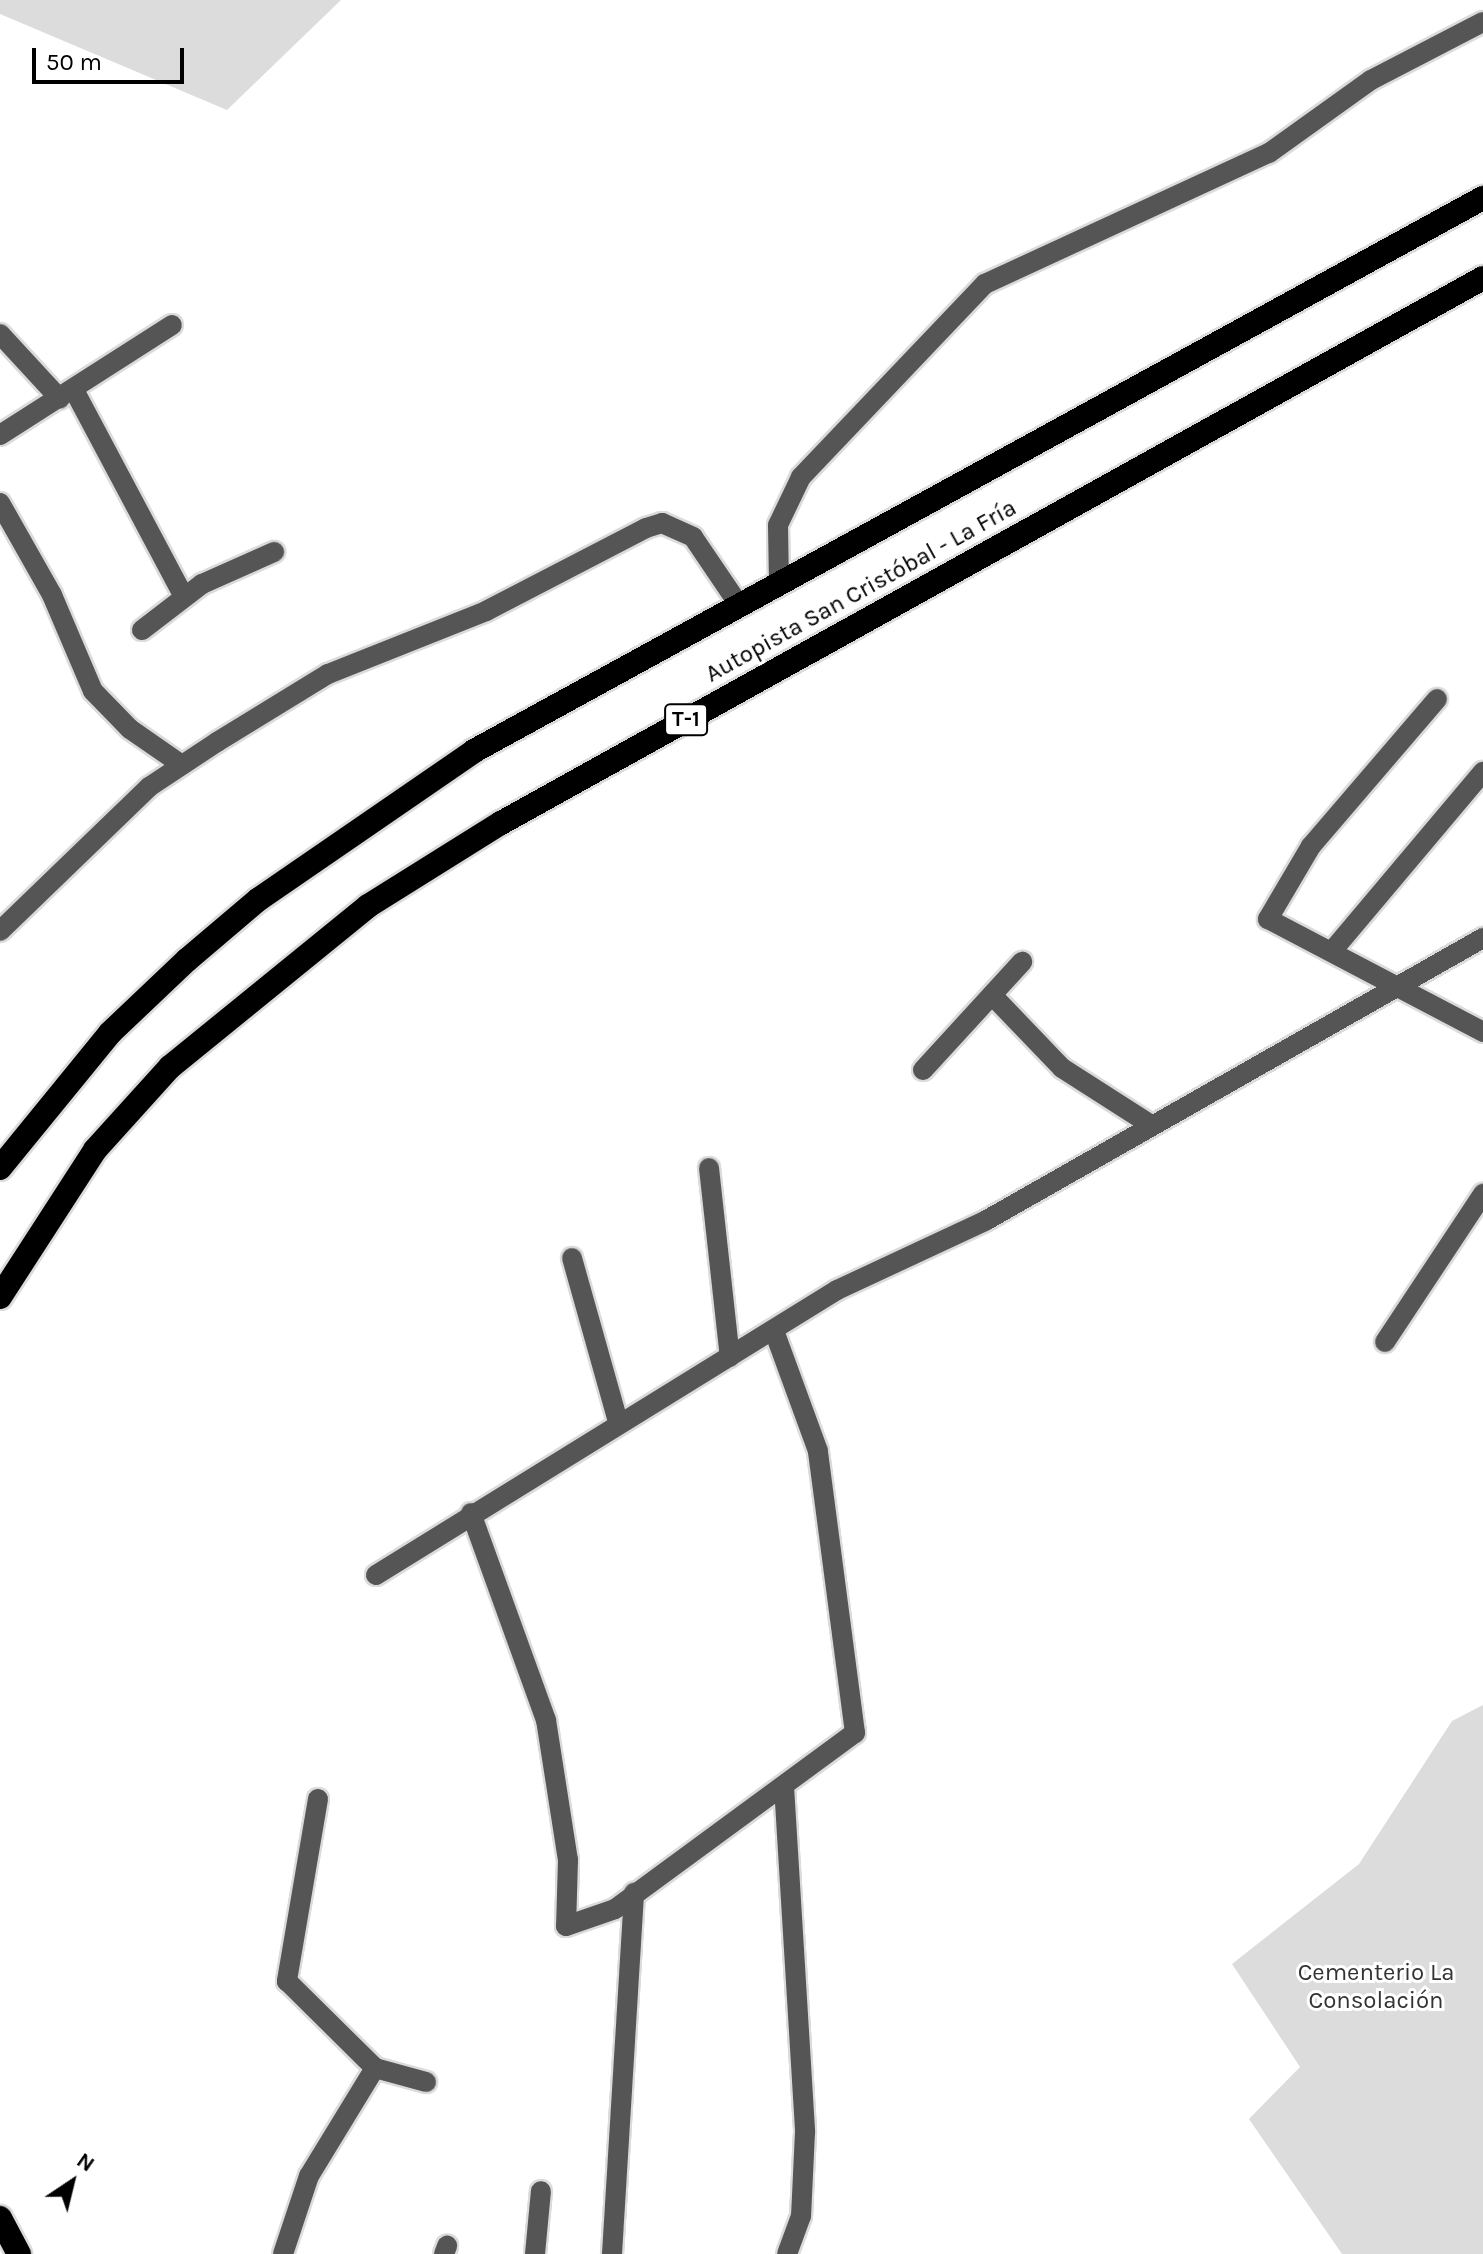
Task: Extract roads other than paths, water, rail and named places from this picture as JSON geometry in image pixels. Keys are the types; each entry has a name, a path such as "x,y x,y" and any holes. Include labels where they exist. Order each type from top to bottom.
{"highway":[{"name":"Autopista San Cristóbal - La Fría","path":"0,1168 110,1033 259,899 474,751 1483,198"},
{"name":"Autopista San Cristóbal - La Fría","path":"0,1297 95,1150 170,1067 368,906 501,823 1483,278"},
{"path":"0,2218 19,2254"}],"street":[{"path":"779,583 778,525 801,477 985,284 1269,153 1371,80 1483,22"},
{"path":"0,435 172,325"},
{"path":"0,334 67,394 184,597"},
{"path":"0,503 52,595 93,691 130,729 182,765"},
{"path":"0,931 149,787 328,674 486,611 662,523 693,537 739,605"},
{"path":"142,630 184,597 274,552"},
{"path":"1437,699 1311,846 1268,919 1333,950 1398,990 1483,1032"},
{"path":"1333,950 1483,772"},
{"path":"376,1575 618,1422 774,1331 837,1290 985,1221 1148,1123 1398,990 1483,938"},
{"path":"923,1070 1022,962"},
{"path":"992,995 1062,1068 1148,1123"},
{"path":"709,1168 730,1357"},
{"path":"1385,1342 1483,1194"},
{"path":"572,1258 618,1422"},
{"path":"471,1513 546,1720 568,1860 566,1926 615,1909 855,1733 856,1707 818,1451 774,1331"},
{"path":"784,1786 805,2132 801,2216 787,2254"},
{"path":"318,1799 287,1981 375,2068 426,2082"},
{"path":"612,2254 634,1893"},
{"path":"283,2254 309,2176 375,2068"},
{"path":"535,2254 541,2191"}],"park label":[{"name":"Cementerio La Consolación","path":"1376,1987"}]}
